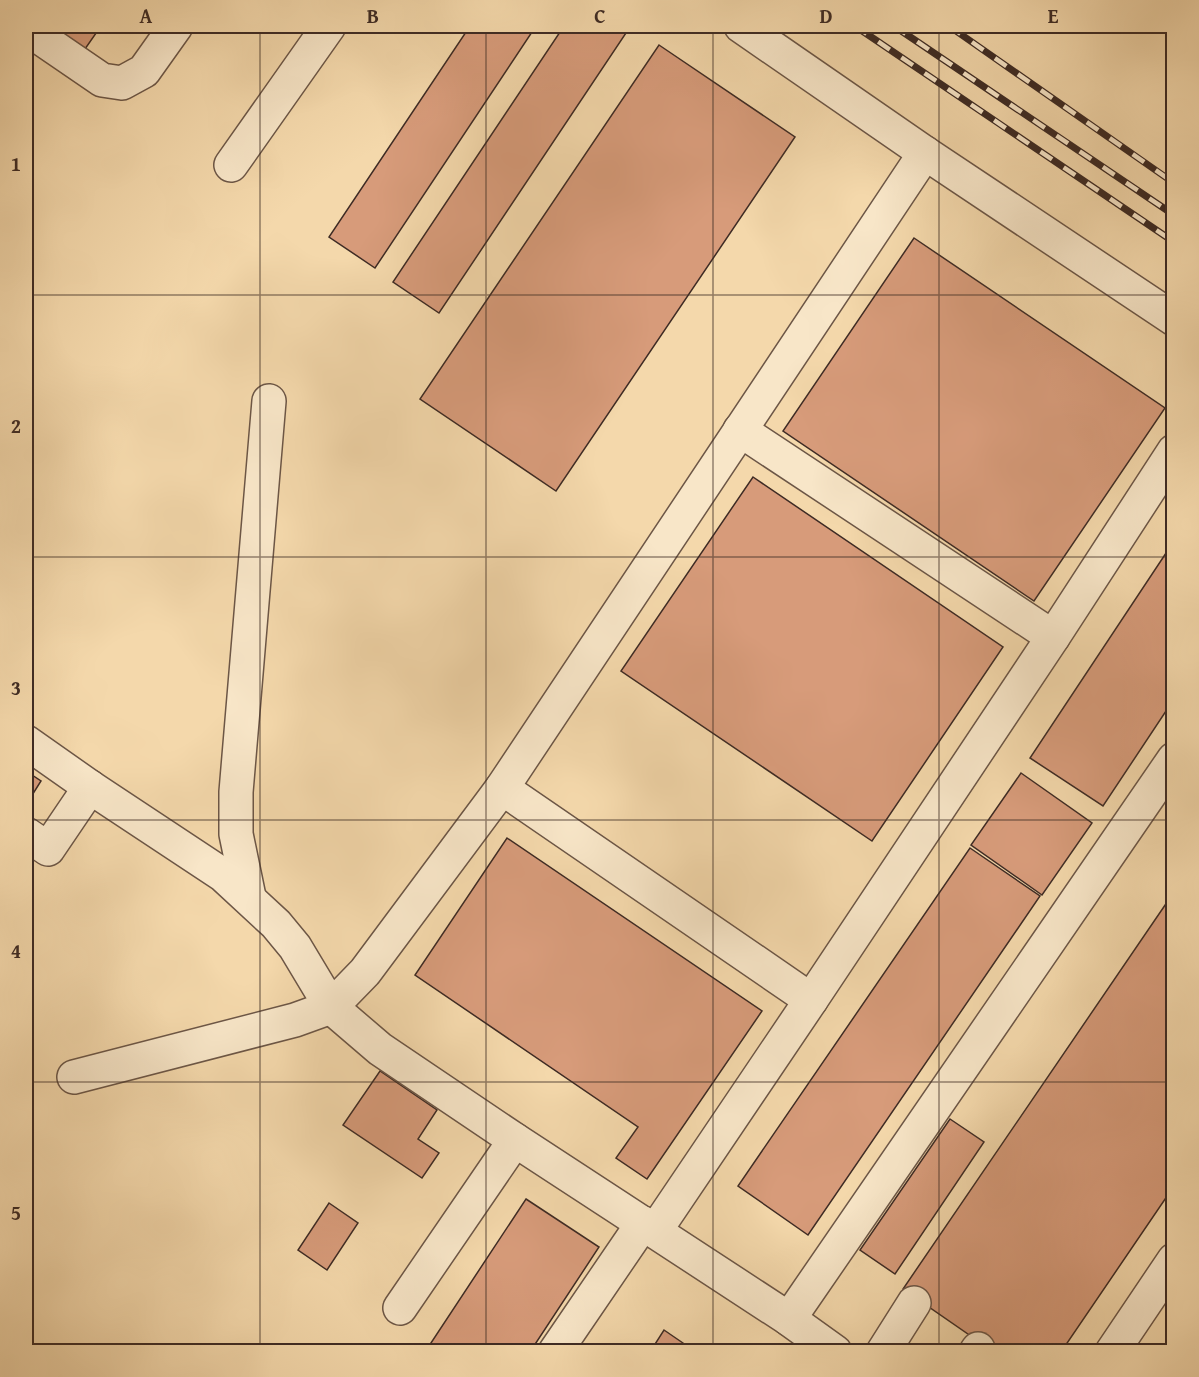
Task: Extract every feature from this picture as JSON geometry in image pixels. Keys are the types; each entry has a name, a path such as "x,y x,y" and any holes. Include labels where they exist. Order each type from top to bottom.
{"lane":[{"path":"26,28 102,80 122,83 144,70 176,26"},
{"path":"231,165 329,26"},
{"path":"741,26 925,153 1173,319"},
{"path":"74,1077 295,1020 331,1007 366,972 502,788 925,153"},
{"path":"249,897 236,834 236,792 269,401"},
{"path":"740,430 1053,637"},
{"path":"555,1352 649,1227 812,1000 1053,637 1173,451"},
{"path":"26,742 90,788 223,875 249,897 295,946 331,1007 380,1049 789,1319 835,1352"},
{"path":"789,1319 1173,759"},
{"path":"26,834 48,849 90,788"},
{"path":"502,788 812,1000"},
{"path":"400,1308 515,1140"},
{"path":"1112,1352 1173,1260"},
{"path":"883,1352 914,1303"}],"building":[{"path":"51,26 101,26 85,49"},
{"path":"470,26 536,26 375,268 329,237"},
{"path":"564,26 615,26 626,33 439,313 393,282"},
{"path":"659,45 795,137 556,491 420,399"},
{"path":"914,238 1165,408 1034,601 783,431"},
{"path":"753,477 1003,647 872,841 621,671"},
{"path":"1174,541 1174,699 1103,806 1030,758"},
{"path":"26,771 41,781 26,805"},
{"path":"1021,773 1092,823 1042,895 971,845"},
{"path":"507,838 762,1011 647,1179 616,1158 638,1127 415,975"},
{"path":"970,848 1040,896 808,1235 738,1186"},
{"path":"1174,892 1174,1186 1061,1352 994,1352 903,1289"},
{"path":"380,1071 437,1110 418,1139 439,1153 422,1178 343,1125"},
{"path":"950,1119 984,1142 895,1274 860,1250"},
{"path":"526,1199 599,1247 530,1352 425,1352"},
{"path":"329,1203 358,1223 327,1270 298,1250"},
{"path":"664,1330 696,1352 650,1352"}],"railway":[{"path":"855,26 1174,242"},
{"path":"894,26 1174,215"},
{"path":"949,26 1174,183"}]}
